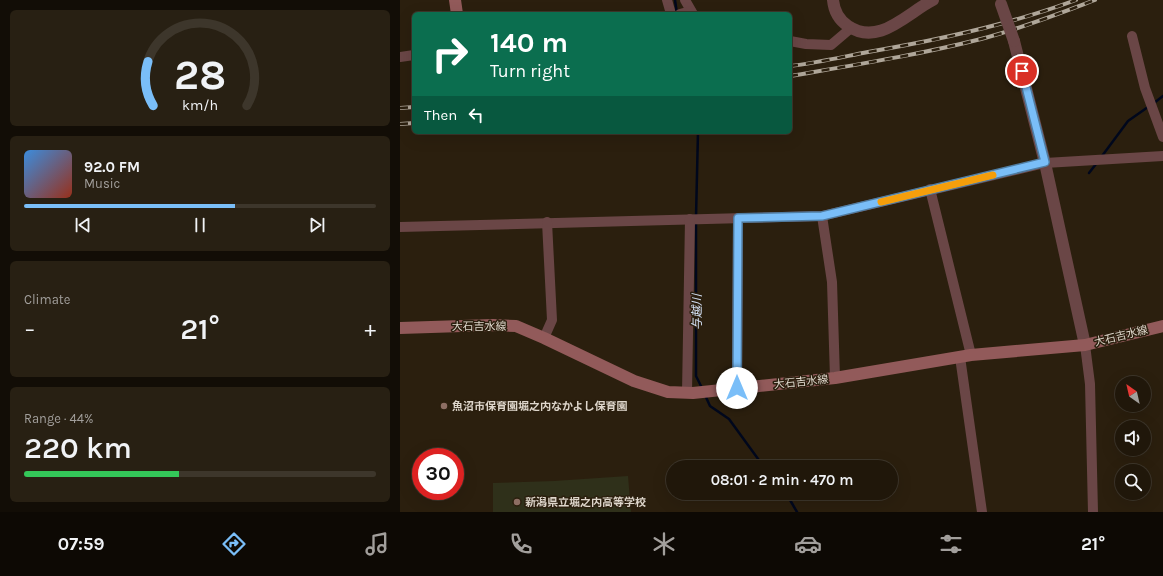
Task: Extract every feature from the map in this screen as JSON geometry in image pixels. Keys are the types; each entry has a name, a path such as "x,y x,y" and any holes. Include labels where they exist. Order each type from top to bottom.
{"main road":[{"path":"455,0 457,12"},
{"name":"大石吉水線","path":"400,328 501,325 516,326 634,381 668,392 687,393 835,378 966,356 1085,345 1163,326"}],"street":[{"path":"667,0 670,12"},
{"path":"685,0 687,12"},
{"path":"833,0 837,14 842,22 851,28 869,33 889,29 933,0"},
{"path":"998,2 1014,41 1045,162 1085,345 1090,384 1093,512"},
{"path":"792,40 806,44 831,45 851,28"},
{"path":"1132,36 1145,88 1163,137"},
{"path":"400,57 412,55"},
{"path":"400,227 822,216 1045,162 1163,156"},
{"path":"930,189 966,356 982,512"},
{"path":"822,216 832,282 835,378"},
{"path":"737,388 738,218"},
{"path":"687,393 690,219"},
{"path":"544,338 552,320 548,222"}],"green space":[{"path":"628,476 631,512 493,512 493,483"}],"waterway":[{"name":"与越川","path":"675,0 677,12"},
{"path":"1154,103 1163,96"},
{"path":"1102,156 1128,121 1148,107"},
{"name":"与越川","path":"696,217 698,134"},
{"path":"1089,173 1096,164"},
{"name":"与越川","path":"696,222 696,376 702,388"},
{"name":"与越川","path":"705,395 710,406 729,419 759,460"},
{"name":"与越川","path":"790,500 797,512"}],"railway":[{"path":"792,66 819,62 974,31 1025,17 1076,0"},
{"path":"792,76 862,64 957,45 1024,26 1095,0"},
{"path":"400,108 412,107"},
{"path":"400,124 412,123"}],"slow traffic":[{"path":"881,202 993,175"}],"place":[{"name":"魚沼市保育園堀之内なかよし保育園","path":"444,406"},
{"name":"新潟県立堀之内高等学校","path":"517,502"}],"route":[{"path":"737,388 738,218 822,216 1045,162 1022,71"}]}
